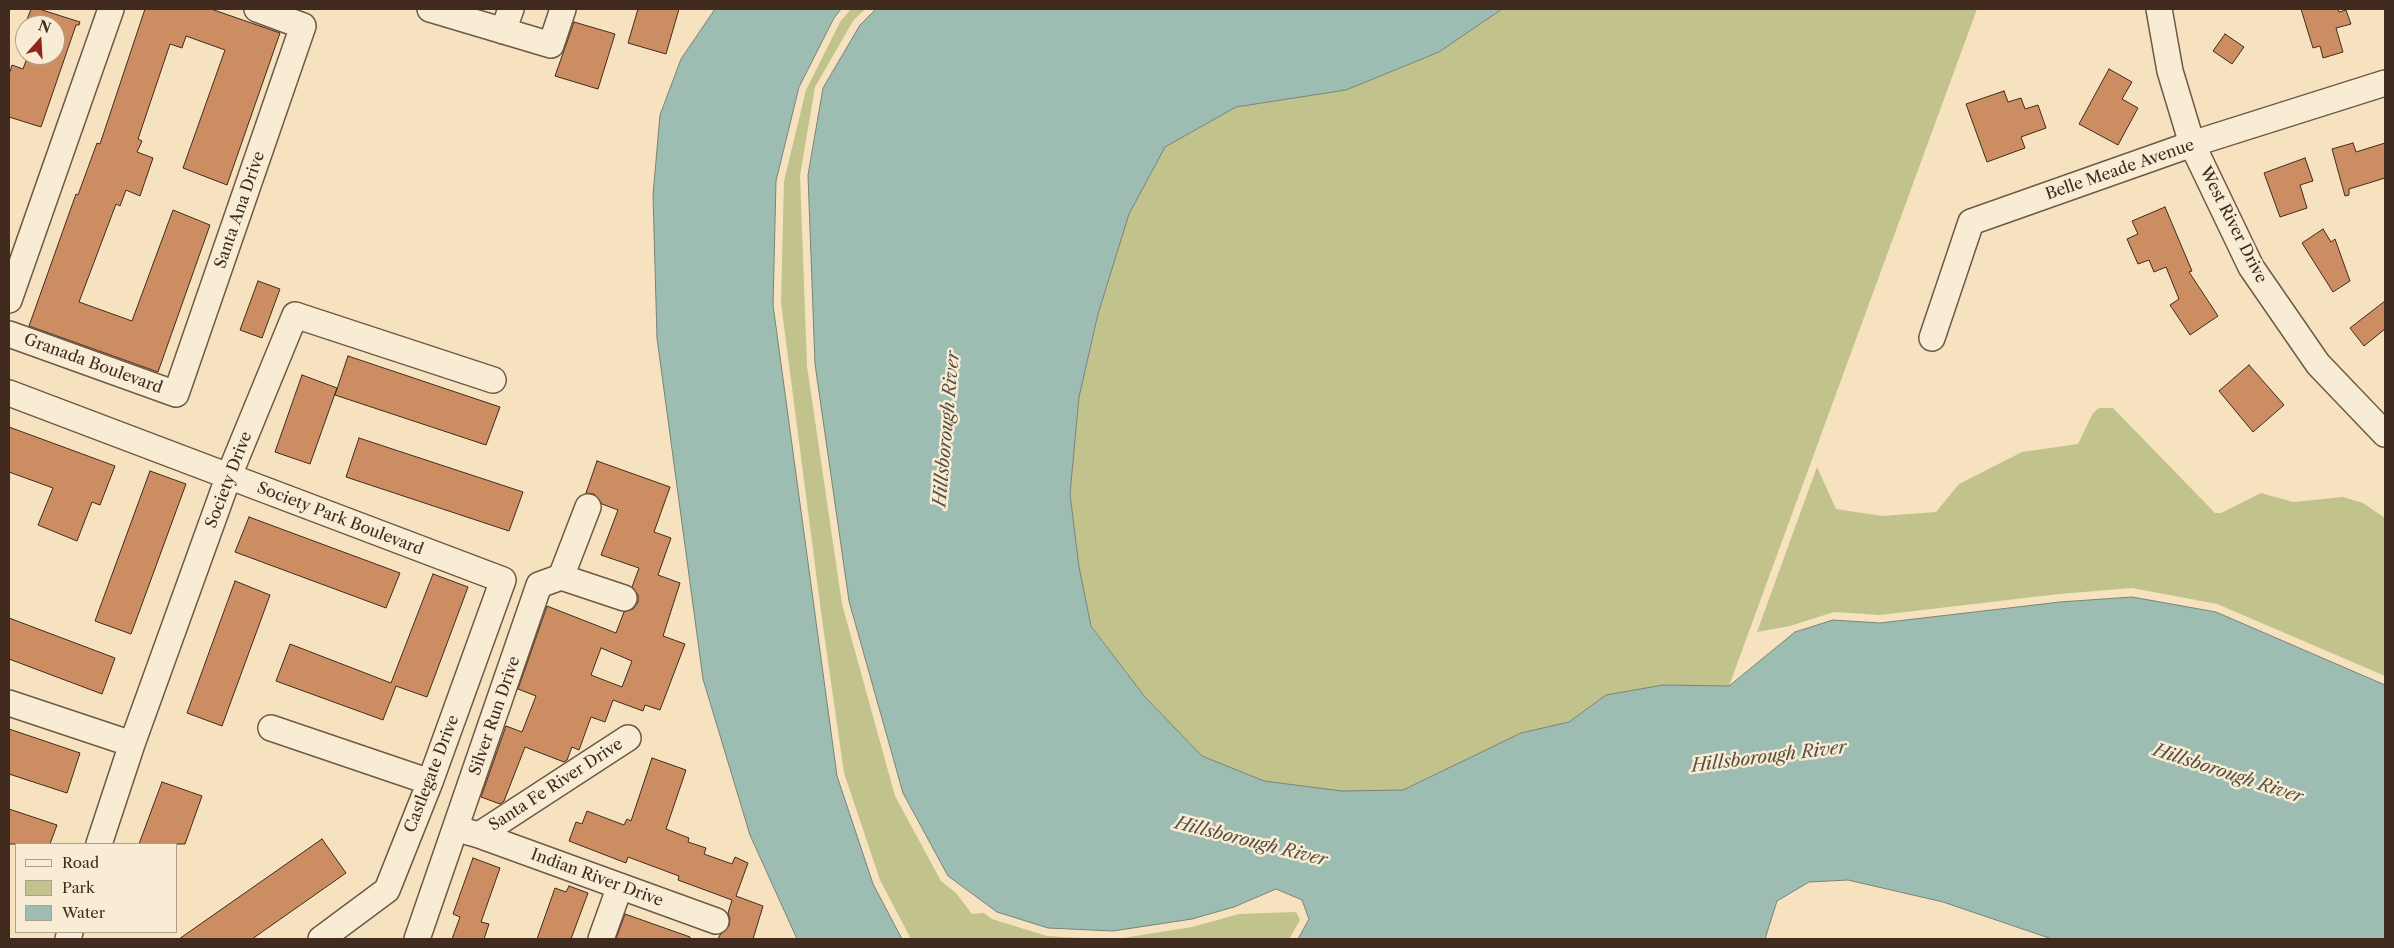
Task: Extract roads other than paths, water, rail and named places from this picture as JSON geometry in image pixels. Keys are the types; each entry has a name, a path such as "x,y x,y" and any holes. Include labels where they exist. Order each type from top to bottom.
{"street":[{"path":"9,300 111,9"},
{"name":"Santa Ana Drive","path":"176,394 303,26 256,9"},
{"path":"430,9 507,20 551,45 563,9"},
{"name":"West River Drive","path":"2159,9 2170,71 2192,144 2251,267 2318,364 2385,434"},
{"name":"Belle Meade Avenue","path":"1932,338 1972,222 2192,144 2385,83"},
{"name":"Society Drive","path":"99,843 132,744 228,478 295,315 493,380"},
{"name":"Granada Boulevard","path":"9,334 176,394"},
{"name":"Society Park Boulevard","path":"9,393 228,478 503,580"},
{"path":"588,507 561,577 624,598"},
{"name":"Silver Run Drive","path":"416,939 467,831 539,585 561,577"},
{"name":"Castlegate Drive","path":"321,939 387,890 430,782 503,580"},
{"path":"9,703 132,744"},
{"path":"271,728 430,782"},
{"name":"Santa Fe River Drive","path":"467,831 628,738"},
{"name":"Indian River Drive","path":"467,831 716,921"},
{"path":"601,939 620,886"}],"water":[{"path":"715,9 841,9 834,18 799,87 776,181 773,305 837,776 873,884 902,939 797,939 750,835 703,679 657,338 653,195 660,115 681,59"},
{"name":"Hillsborough River","path":"876,9 1502,9 1439,52 1346,90 1236,107 1165,147 1129,214 1098,314 1079,397 1070,494 1079,567 1091,626 1145,697 1202,756 1264,781 1342,791 1403,790 1521,733 1569,722 1606,695 1663,685 1729,686 1795,632 1833,620 1880,623 2060,602 2132,597 2216,612 2385,685 2385,939 2052,939 1943,902 1848,880 1809,882 1777,901 1765,939 1298,939 1309,919 1302,900 1276,889 1234,907 1192,919 1113,931 1048,928 997,912 948,876 903,793 849,601 815,364 808,175 823,88 860,25"}]}
